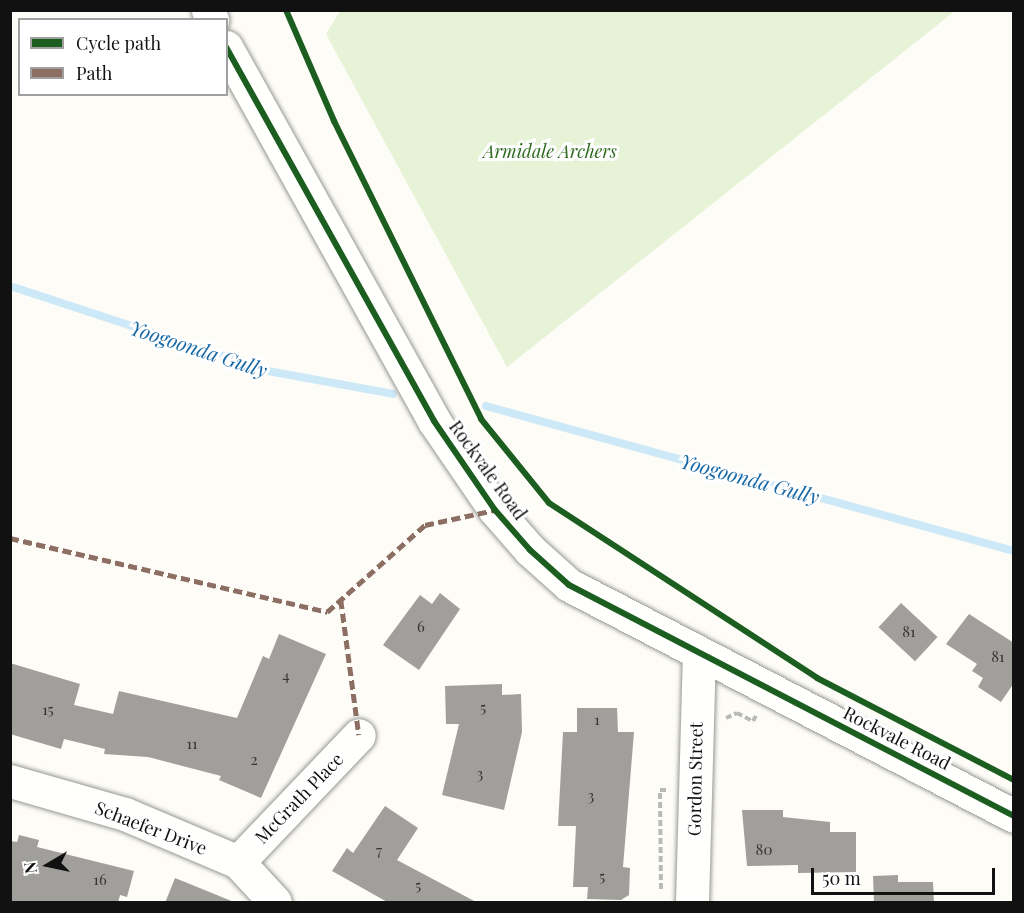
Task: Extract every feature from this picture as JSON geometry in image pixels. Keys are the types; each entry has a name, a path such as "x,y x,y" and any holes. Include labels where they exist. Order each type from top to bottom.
{"street":[{"name":"Rockvale Road","path":"228,51 434,421 495,510 569,585 699,657 1014,816"},
{"name":"Gordon Street","path":"692,903 699,657"},
{"name":"McGrath Place","path":"238,862 359,735"},
{"name":"Schaefer Drive","path":"10,781 125,814 238,862 275,903"}],"path":[{"path":"718,729 737,713 753,721 760,709"},
{"path":"661,903 660,790 666,790"}],"green space":[{"name":"Armidale Archers","path":"340,11 955,11 507,367 326,34"}],"building":[{"path":"440,593 460,609 419,670 383,645 420,595 432,604"},
{"path":"901,603 938,637 915,661 878,627"},
{"path":"969,614 1014,643 1014,683 1001,702 978,687 983,678 972,671 977,664 946,644"},
{"path":"279,634 326,654 261,798 219,780 221,776 148,757 104,754 105,749 64,739 61,749 10,734 10,663 80,684 74,705 113,714 119,691 237,718 263,656 269,659"},
{"path":"502,684 502,695 521,694 522,732 504,810 442,795 459,724 446,724 445,686"},
{"path":"577,708 617,708 618,732 634,732 623,867 630,868 629,895 621,900 587,899 588,887 573,887 576,826 558,826 563,732 577,732"},
{"path":"385,806 418,828 397,860 478,903 389,903 332,871 347,848 353,853"},
{"path":"742,810 783,810 783,817 830,822 830,832 856,832 856,872 798,873 798,865 747,866"},
{"path":"19,835 39,840 37,847 134,871 127,897 120,895 118,903 10,903 10,841 17,842"},
{"path":"898,875 898,882 933,882 934,903 874,903 873,876"},
{"path":"175,878 234,902 234,903 165,903"}],"waterway":[{"name":"Yoogoonda Gully","path":"10,286 268,371 393,394"},
{"name":"Yoogoonda Gully","path":"486,406 1014,551"}],"marked path":[{"path":"10,538 327,612 425,525 495,510"},
{"path":"341,600 359,735"}],"cycle path":[{"path":"286,10 334,121 481,419 549,503 817,678 1014,780"},
{"path":"228,51 434,421 495,510 530,550 569,585 1014,816"}]}
